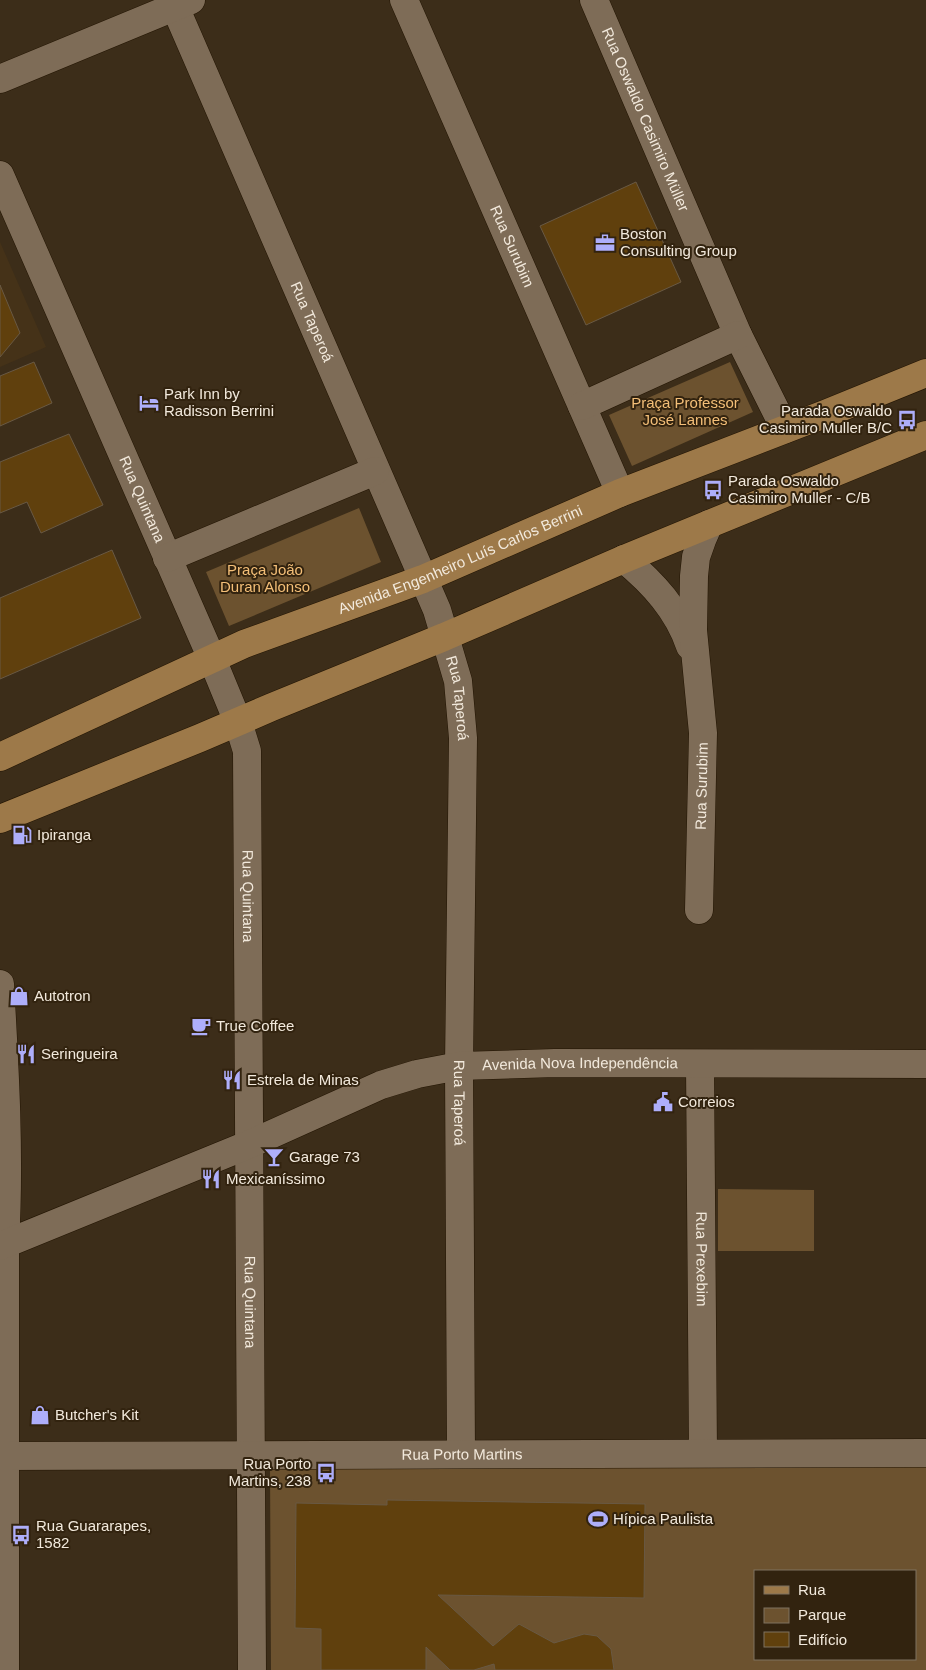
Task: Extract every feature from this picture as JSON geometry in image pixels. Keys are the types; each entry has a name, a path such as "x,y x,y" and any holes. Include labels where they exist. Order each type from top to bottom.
{"main road":[{"name":"Avenida Engenheiro Luís Carlos Berrini","path":"0,757 244,644 423,579 620,493 926,373"},
{"path":"0,819 444,637 624,559 926,435"}],"street":[{"name":"Rua Surubim","path":"404,0 620,493"},
{"name":"Rua Oswaldo Casimiro Müller","path":"594,0 738,334 785,429"},
{"path":"0,79 179,2"},
{"name":"Rua Taperoá","path":"179,2 375,471 437,610 458,681 463,738 459,1066 460,1454"},
{"name":"Rua Quintana","path":"0,175 212,659 238,722 247,751 252,1670"},
{"path":"582,406 738,334"},
{"path":"167,558 375,471"},
{"name":"Rua Surubim","path":"699,910 703,733 693,630 694,576 696,557 709,524"},
{"name":"Rua Surubim","path":"624,559 645,577 670,605 681,623 696,664"},
{"path":"0,984 7,1207 2,1245 5,1670"},
{"name":"Avenida Nova Independência","path":"2,1245 250,1144 381,1085 416,1074 459,1066 555,1063 926,1064"},
{"name":"Rua Prexebim","path":"700,1064 703,1454"},
{"name":"Rua Porto Martins","path":"2,1456 926,1453"}],"shaded area":[{"path":"0,242 46,347 0,367"}],"green space":[{"name":"Praça Professor José Lannes","path":"730,362 753,412 632,466 609,415"},
{"name":"Praça João Duran Alonso","path":"359,508 381,562 229,626 206,572"},
{"path":"718,1189 814,1190 814,1251 718,1251"},
{"name":"Hípica Paulista","path":"270,1464 926,1466 926,1670 271,1670"}],"building":[{"path":"636,182 681,282 586,325 540,226"},
{"path":"0,285 20,333 0,357"},
{"path":"34,362 52,403 0,426 0,376"},
{"path":"69,434 103,505 41,533 27,502 0,513 0,462"},
{"path":"112,550 141,618 0,679 0,598"},
{"path":"387,1500 645,1504 644,1598 438,1595 493,1646 519,1624 554,1643 584,1634 597,1636 611,1649 614,1670 495,1670 494,1664 474,1670 450,1670 426,1647 426,1670 321,1670 321,1629 295,1628 296,1503 387,1505"}],"place":[{"name":"Boston Consulting Group","path":"605,243"},
{"name":"Park Inn by Radisson Berrini","path":"149,403"},
{"name":"Parada Oswaldo Casimiro Muller B/C","path":"907,420"},
{"name":"Parada Oswaldo Casimiro Muller - C/B","path":"713,490"},
{"name":"Ipiranga","path":"22,835"},
{"name":"Autotron","path":"19,996"},
{"name":"True Coffee","path":"201,1026"},
{"name":"Seringueira","path":"26,1054"},
{"name":"Estrela de Minas","path":"232,1080"},
{"name":"Correios","path":"663,1102"},
{"name":"Garage 73","path":"274,1157"},
{"name":"Mexicaníssimo","path":"211,1179"},
{"name":"Butcher's Kit","path":"40,1415"},
{"name":"Rua Porto Martins, 238","path":"326,1473"},
{"name":"Hípica Paulista","path":"598,1519"},
{"name":"Rua Guararapes, 1582","path":"21,1535"}]}
